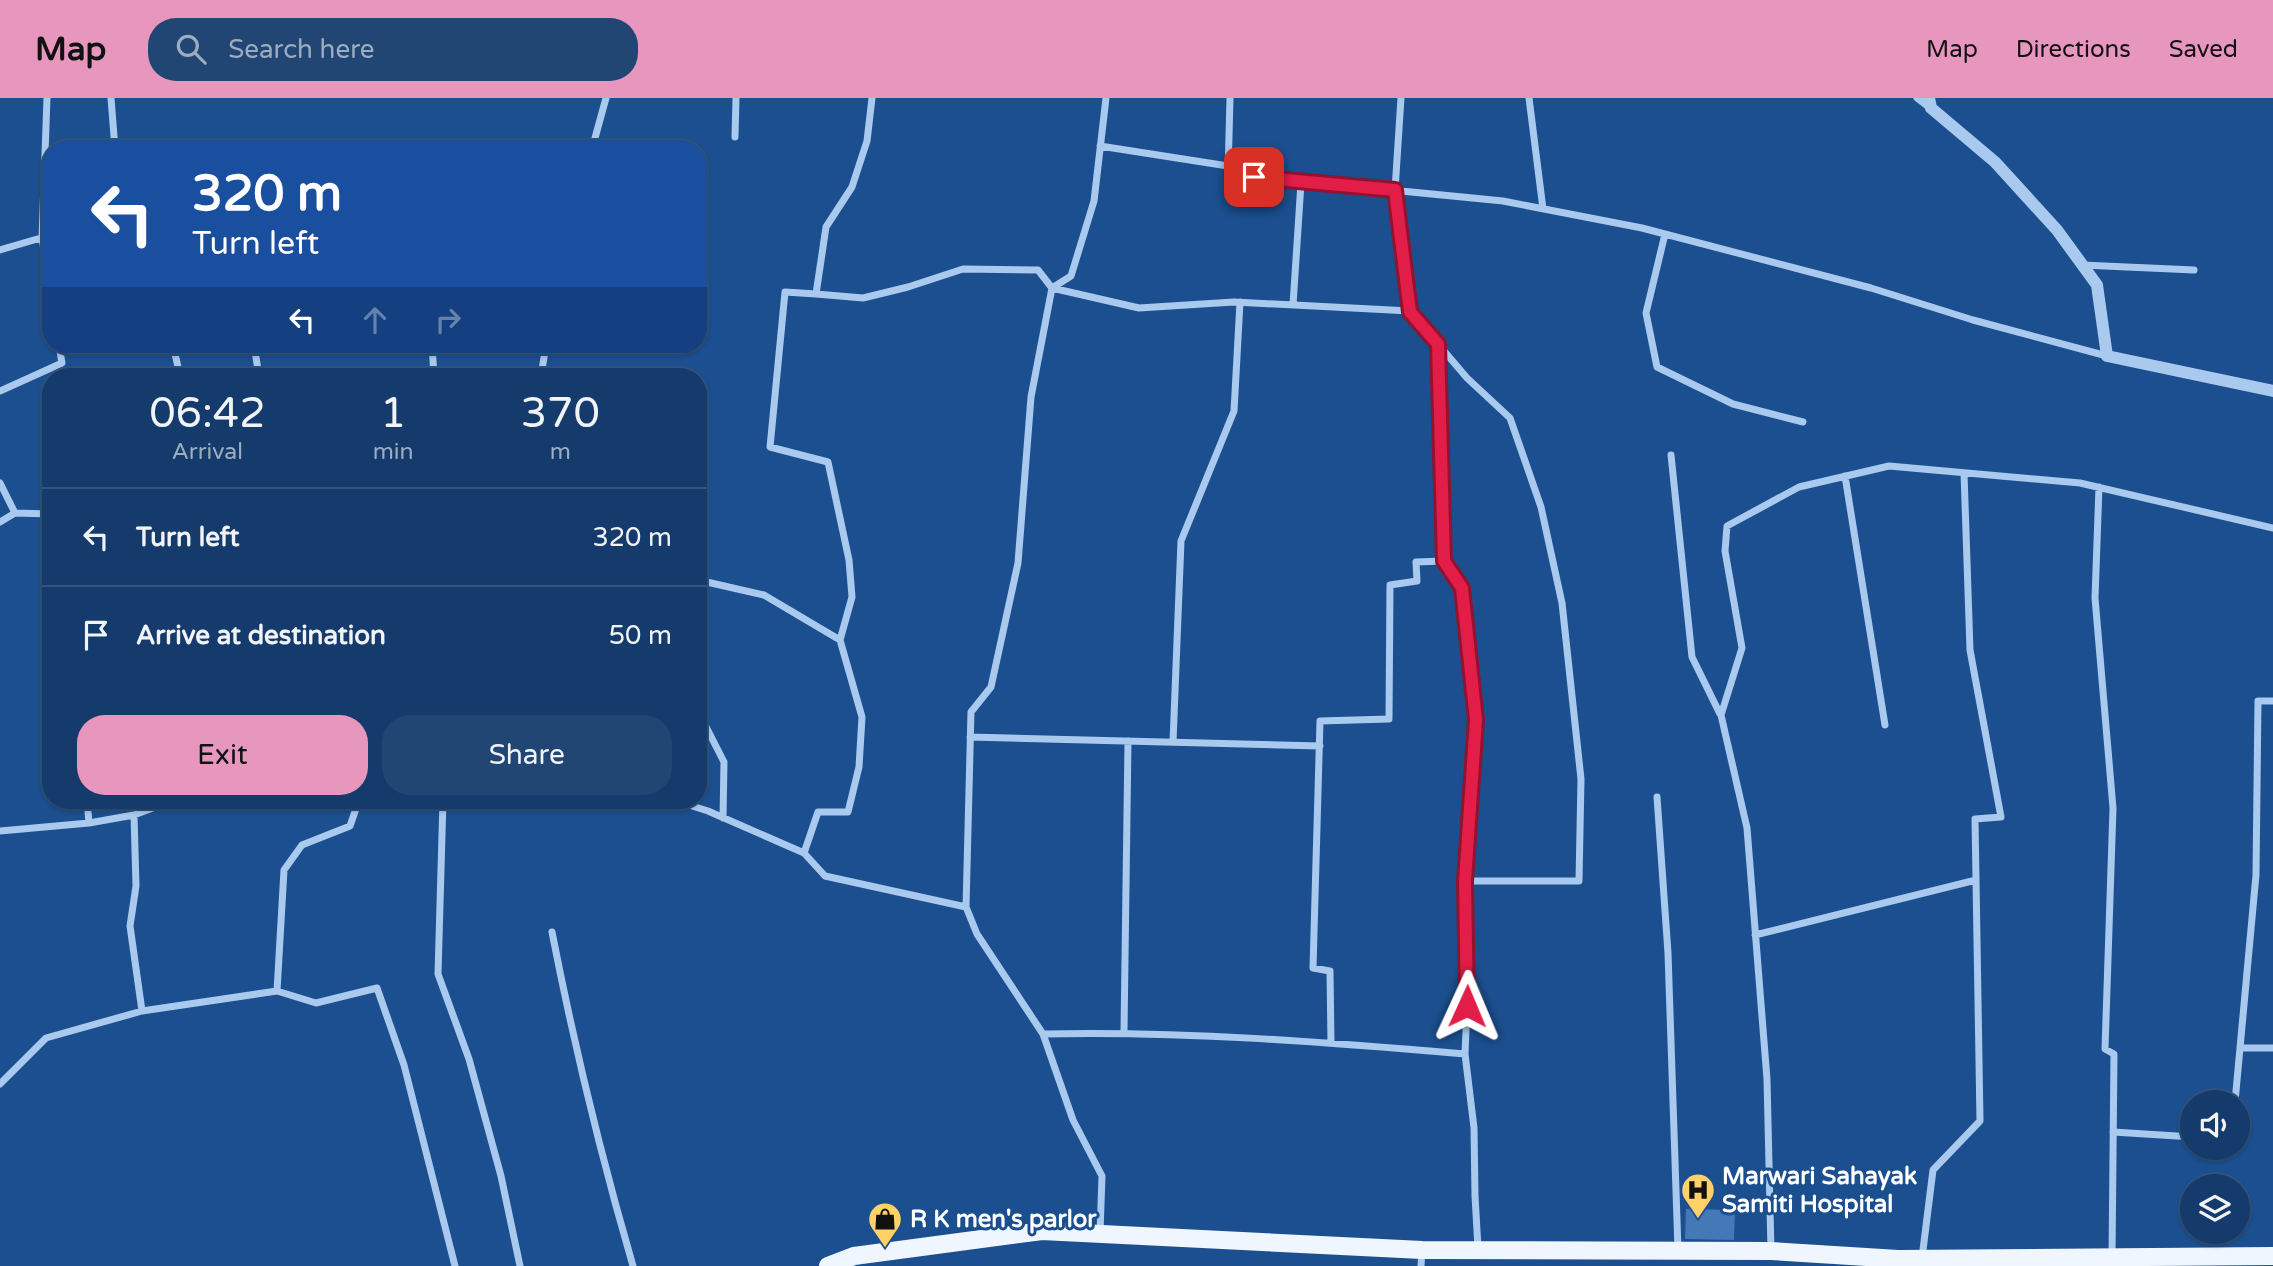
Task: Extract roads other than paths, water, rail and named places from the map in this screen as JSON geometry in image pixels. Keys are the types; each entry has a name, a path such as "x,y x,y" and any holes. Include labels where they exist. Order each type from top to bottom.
{"main road":[{"path":"828,1266 854,1256 1042,1231 1422,1258 1478,1248 1771,1251 1792,1259 1922,1262 2112,1262 2273,1256"}],"street":[{"path":"46,140 47,98"},
{"path":"111,98 114,140"},
{"path":"594,140 606,98"},
{"path":"735,137 736,98"},
{"path":"816,294 826,227 852,187 867,141 872,98"},
{"path":"1100,1234 1102,1176 1073,1120 1043,1034 977,934 966,906 971,712 991,687 1018,563 1031,397 1052,288 1071,276 1094,201 1105,98"},
{"path":"1230,98 1228,174 1503,201 1665,234 1871,288 1973,320 2107,356 2273,391"},
{"path":"1401,98 1395,190 1410,312 1467,378 1510,418 1541,507 1562,603 1581,779 1579,881 1465,881"},
{"path":"1529,98 1543,209"},
{"path":"1917,98 1930,103 1995,162 2057,230 2097,285 2107,356"},
{"path":"1100,145 1228,166"},
{"path":"1293,305 1301,183"},
{"path":"1665,234 1646,313 1657,367 1734,404 1803,422"},
{"path":"0,250 42,238"},
{"path":"2082,265 2194,270"},
{"path":"804,853 818,812 848,813 859,767 862,717 840,640 852,597 849,560 828,462 770,447 785,292 863,298 963,269 1038,270 1052,288 1139,308 1240,302 1410,312"},
{"path":"1173,742 1181,541 1234,411 1240,302"},
{"path":"1438,344 1444,561 1462,588 1476,720 1465,881 1468,982 1465,1054 1474,1128 1478,1248"},
{"path":"51,368 62,363 60,354"},
{"path":"0,391 42,372"},
{"path":"1671,455 1692,657 1720,715 1747,828 1767,1079 1771,1251"},
{"path":"1720,715 1742,649 1726,551 1727,526 1800,487 1889,466 1964,472 2080,483 2273,528"},
{"path":"1922,1262 1933,1170 1980,1121 1975,819 2001,817 1970,650 1964,472"},
{"path":"1845,476 1885,725"},
{"path":"0,484 15,513"},
{"path":"2099,487 2095,598 2113,808 2105,1049 2114,1054 2112,1262"},
{"path":"0,522 15,513 42,514"},
{"path":"1331,1043 1330,971 1313,968 1320,721 1389,719 1390,585 1417,581 1416,562 1444,561"},
{"path":"707,582 764,595 840,640"},
{"path":"2236,1090 2256,875 2258,701 2273,701"},
{"path":"707,729 724,762 723,818"},
{"path":"970,737 1320,746"},
{"path":"1124,1032 1128,741"},
{"path":"1657,797 1668,953 1678,1251"},
{"path":"88,809 89,823"},
{"path":"0,831 89,823 134,815 150,809"},
{"path":"277,991 284,870 302,845 350,826 356,809"},
{"path":"443,809 438,974 469,1059 501,1176 520,1266"},
{"path":"698,809 804,853 825,876 966,906"},
{"path":"134,815 136,886 130,926 142,1011"},
{"path":"1755,935 1976,880"},
{"path":"552,932 568,1015 602,1159 633,1266"},
{"path":"0,1084 46,1038 142,1011 277,991 316,1003 377,988 404,1065 455,1266"},
{"path":"1043,1034 1124,1032 1331,1043 1465,1054"},
{"path":"2240,1048 2273,1048"},
{"path":"2113,1132 2180,1136"}],"place":[{"name":"Marwari Sahayak Samiti Hospital","path":"1698,1220"},
{"name":"R K men's parlor","path":"885,1249"}]}
